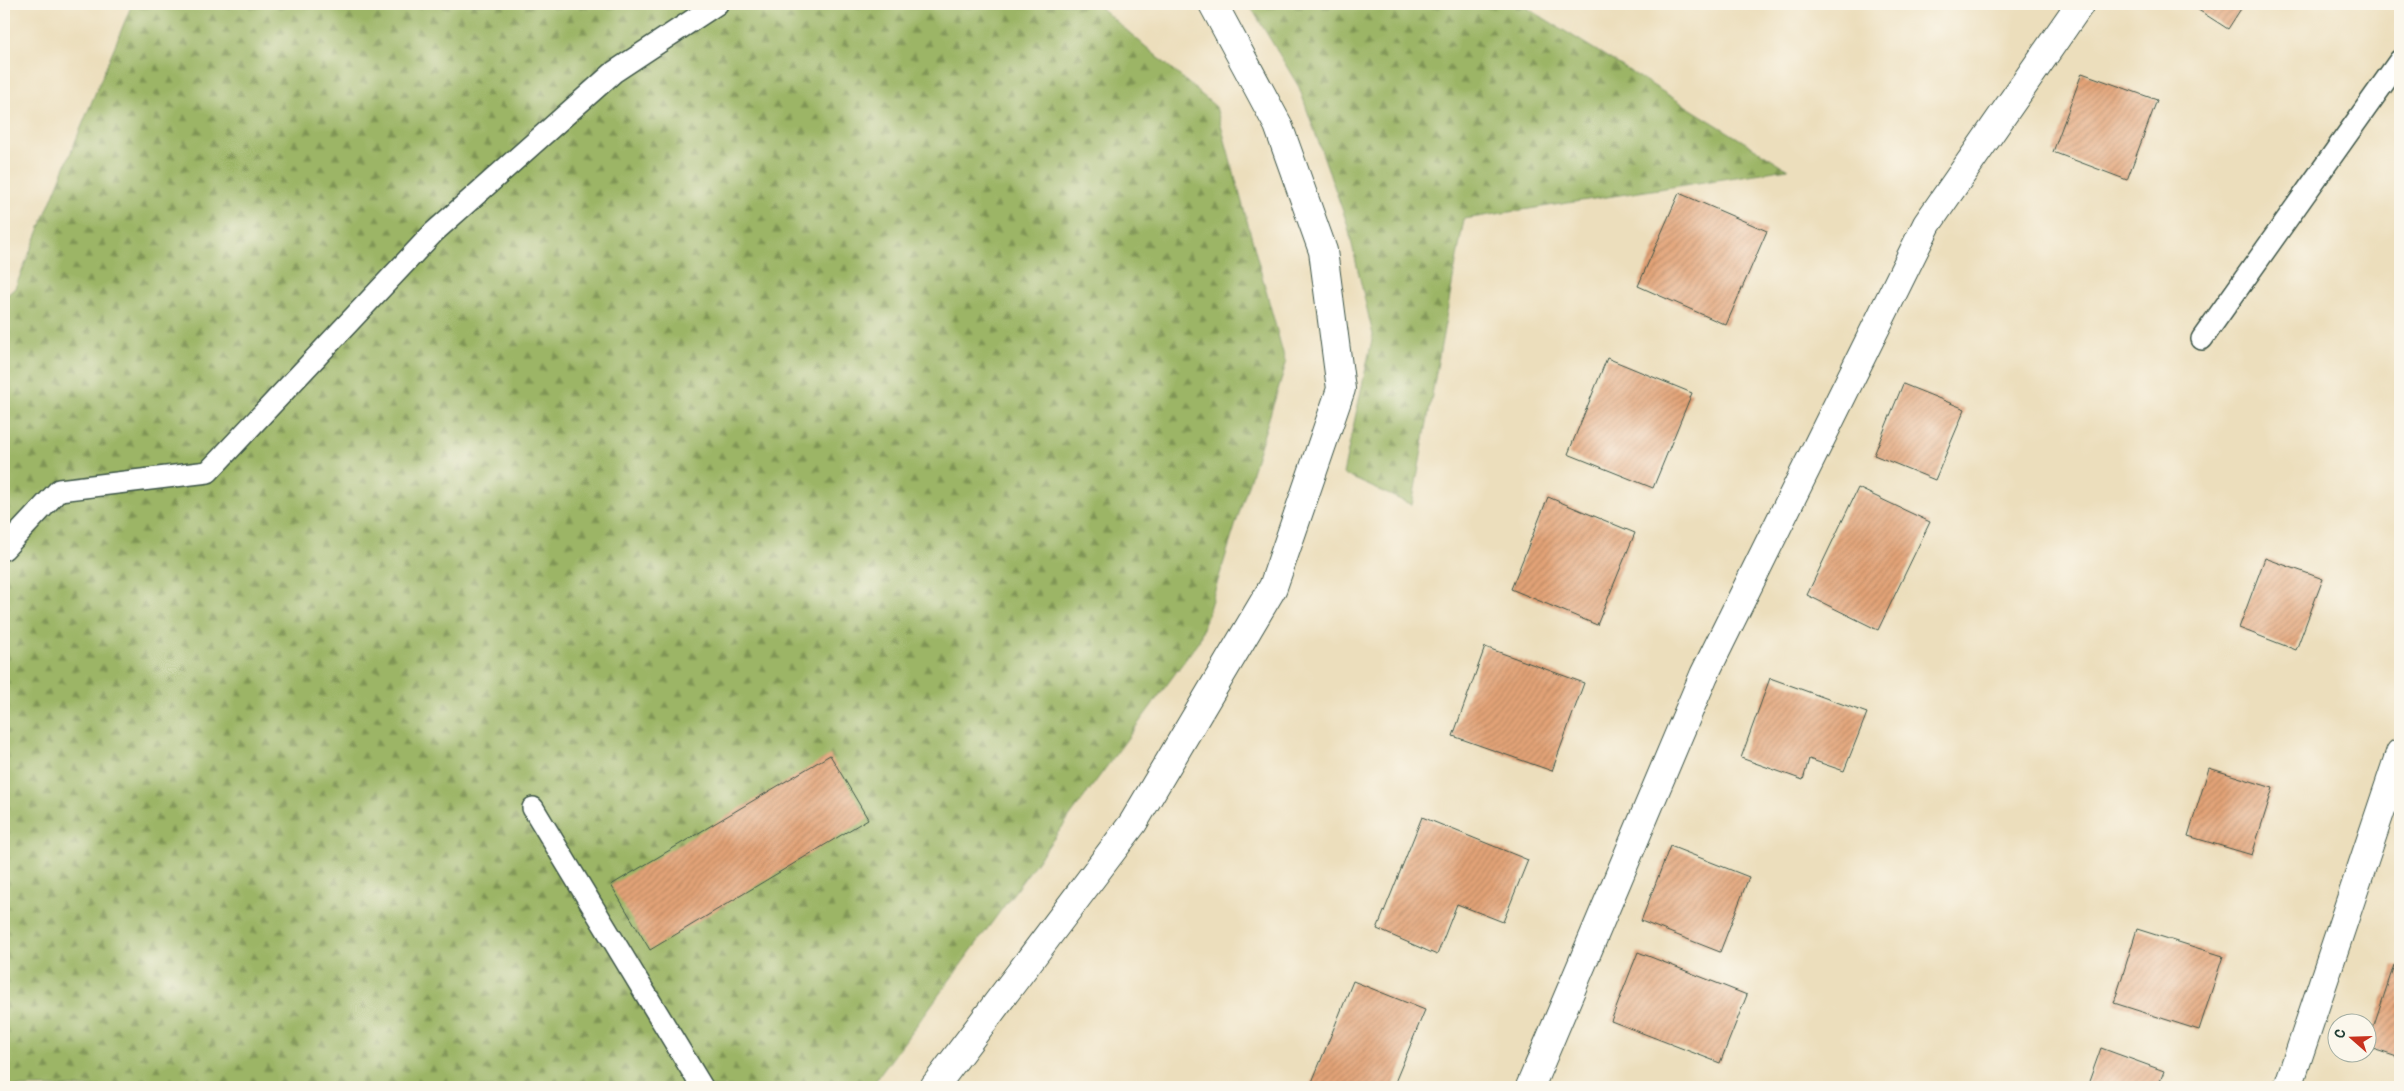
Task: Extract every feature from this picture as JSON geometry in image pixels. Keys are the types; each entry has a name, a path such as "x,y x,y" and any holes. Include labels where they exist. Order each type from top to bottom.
{"street":[{"path":"934,1087 1134,823 1273,587 1341,389 1323,250 1278,125 1213,4"},
{"path":"1530,1087 1704,675 1926,224 2080,4"},
{"path":"2288,1087 2400,753"}],"lane":[{"path":"4,549 59,490 208,472 434,232 614,72 717,4"},
{"path":"2202,339 2400,60"},
{"path":"533,808 702,1087"}],"green space":[{"path":"132,4 1096,4 1216,107 1286,364 1199,641 871,1087 4,1087 4,298 15,288"},
{"path":"1249,4 1521,4 1788,169 1464,219 1412,505 1343,474 1373,335 1347,223 1299,87"}],"building":[{"path":"2189,4 2244,4 2228,29"},
{"path":"2082,73 2157,100 2127,180 2053,152"},
{"path":"1679,193 1767,231 1726,325 1638,286"},
{"path":"1607,358 1692,393 1653,488 1568,454"},
{"path":"1903,384 1965,409 1935,480 1874,455"},
{"path":"1858,488 1930,522 1878,630 1807,595"},
{"path":"1548,497 1635,533 1597,625 1511,589"},
{"path":"2265,558 2323,579 2296,650 2239,628"},
{"path":"1485,647 1584,683 1552,771 1453,736"},
{"path":"1770,678 1867,713 1844,771 1809,759 1803,780 1741,758"},
{"path":"830,755 868,819 650,950 611,885"},
{"path":"2209,768 2273,788 2252,855 2188,836"},
{"path":"1422,817 1528,860 1503,922 1457,904 1437,955 1377,929"},
{"path":"1670,846 1749,877 1720,952 1641,921"},
{"path":"2137,929 2223,956 2199,1030 2114,1003"},
{"path":"1638,952 1747,995 1720,1063 1611,1021"},
{"path":"2394,965 2400,967 2400,1058 2376,1050 2376,1020"},
{"path":"1353,981 1425,1010 1393,1087 1310,1087"},
{"path":"2101,1048 2164,1071 2158,1087 2087,1087"}]}
